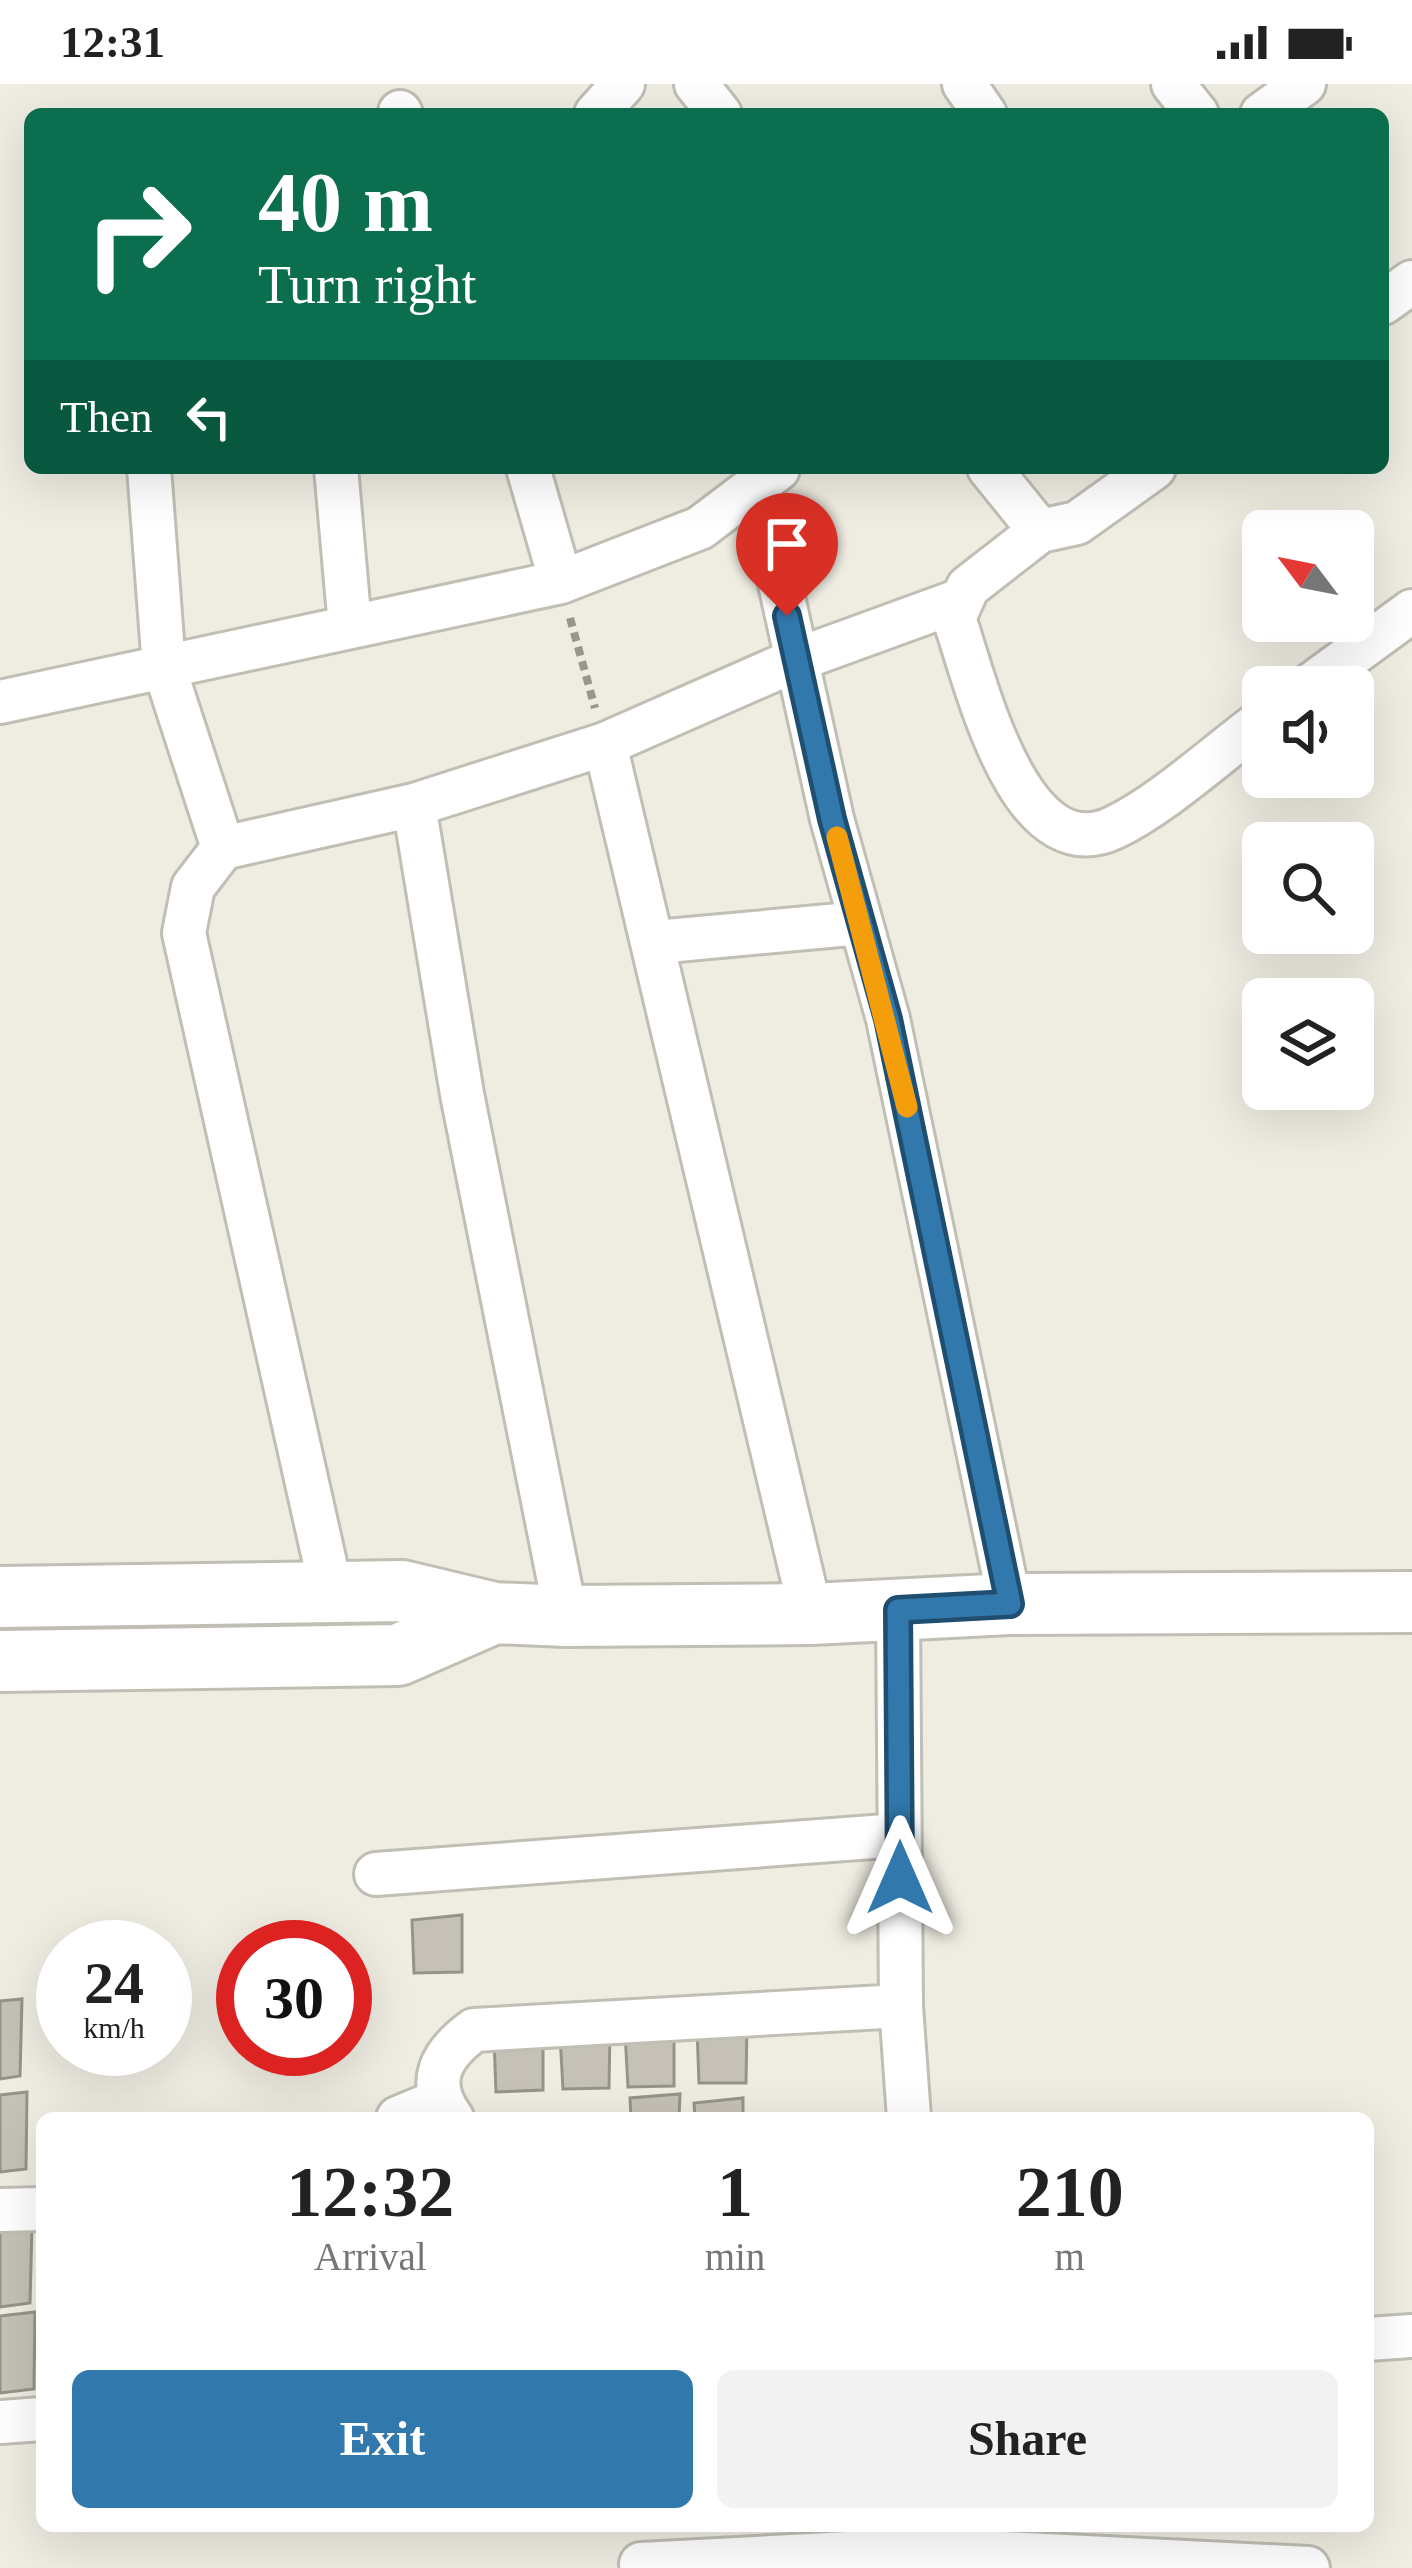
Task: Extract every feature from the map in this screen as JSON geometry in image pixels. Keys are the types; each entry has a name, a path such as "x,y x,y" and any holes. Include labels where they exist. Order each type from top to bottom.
{"main road":[{"path":"0,1597 402,1591 494,1613 566,1616 812,1614 1010,1604 1412,1602"},
{"path":"0,1661 398,1655 494,1613"}],"street":[{"path":"601,108 622,84"},
{"path":"696,84 715,108"},
{"path":"1173,84 1192,108"},
{"path":"1270,108 1304,84"},
{"path":"149,474 164,667 223,848"},
{"path":"337,474 350,627"},
{"path":"530,474 560,582"},
{"path":"993,474 1040,531"},
{"path":"1146,474 1077,524 1040,531 968,587 958,602 954,618 1006,764 1037,816 1077,834 1111,830 1242,735"},
{"path":"0,702 560,582 700,528 768,476 796,660 888,1019 1010,1604"},
{"path":"331,1590 184,933 194,887 223,848 414,805 605,744 796,660 958,602"},
{"path":"1337,666 1412,611"},
{"path":"605,744 656,942 812,1614"},
{"path":"414,805 462,1094 566,1616"},
{"path":"656,942 861,923"},
{"path":"898,1610 901,2006 909,2112"},
{"path":"376,1874 899,1835"},
{"path":"446,2109 436,2073 452,2046 474,2030 901,2006"},
{"path":"0,2210 36,2209"},
{"path":"1374,2339 1412,2336"},
{"path":"0,2422 36,2419"},
{"path":"641,2564 924,2548 1308,2568"}],"path":[{"path":"560,582 605,744"}],"building":[{"path":"462,1915 462,1972 414,1973 412,1920"},
{"path":"22,1999 20,2076 0,2079 0,2001"},
{"path":"747,2025 746,2083 699,2083 697,2029"},
{"path":"674,2029 674,2086 628,2087 625,2033"},
{"path":"610,2030 609,2088 563,2089 560,2035"},
{"path":"543,2033 543,2090 496,2092 494,2038"},
{"path":"27,2092 26,2169 0,2172 0,2095"},
{"path":"680,2094 679,2112 631,2112 630,2098"},
{"path":"743,2098 743,2112 695,2112 694,2103"},
{"path":"32,2226 30,2303 0,2307 0,2229"},
{"path":"35,2312 34,2389 0,2393 0,2316"}],"slow traffic":[{"path":"837,837 888,1019 907,1107"}],"route":[{"path":"787,616 832,819 888,1019 1010,1604 898,1610 900,1878"}]}
